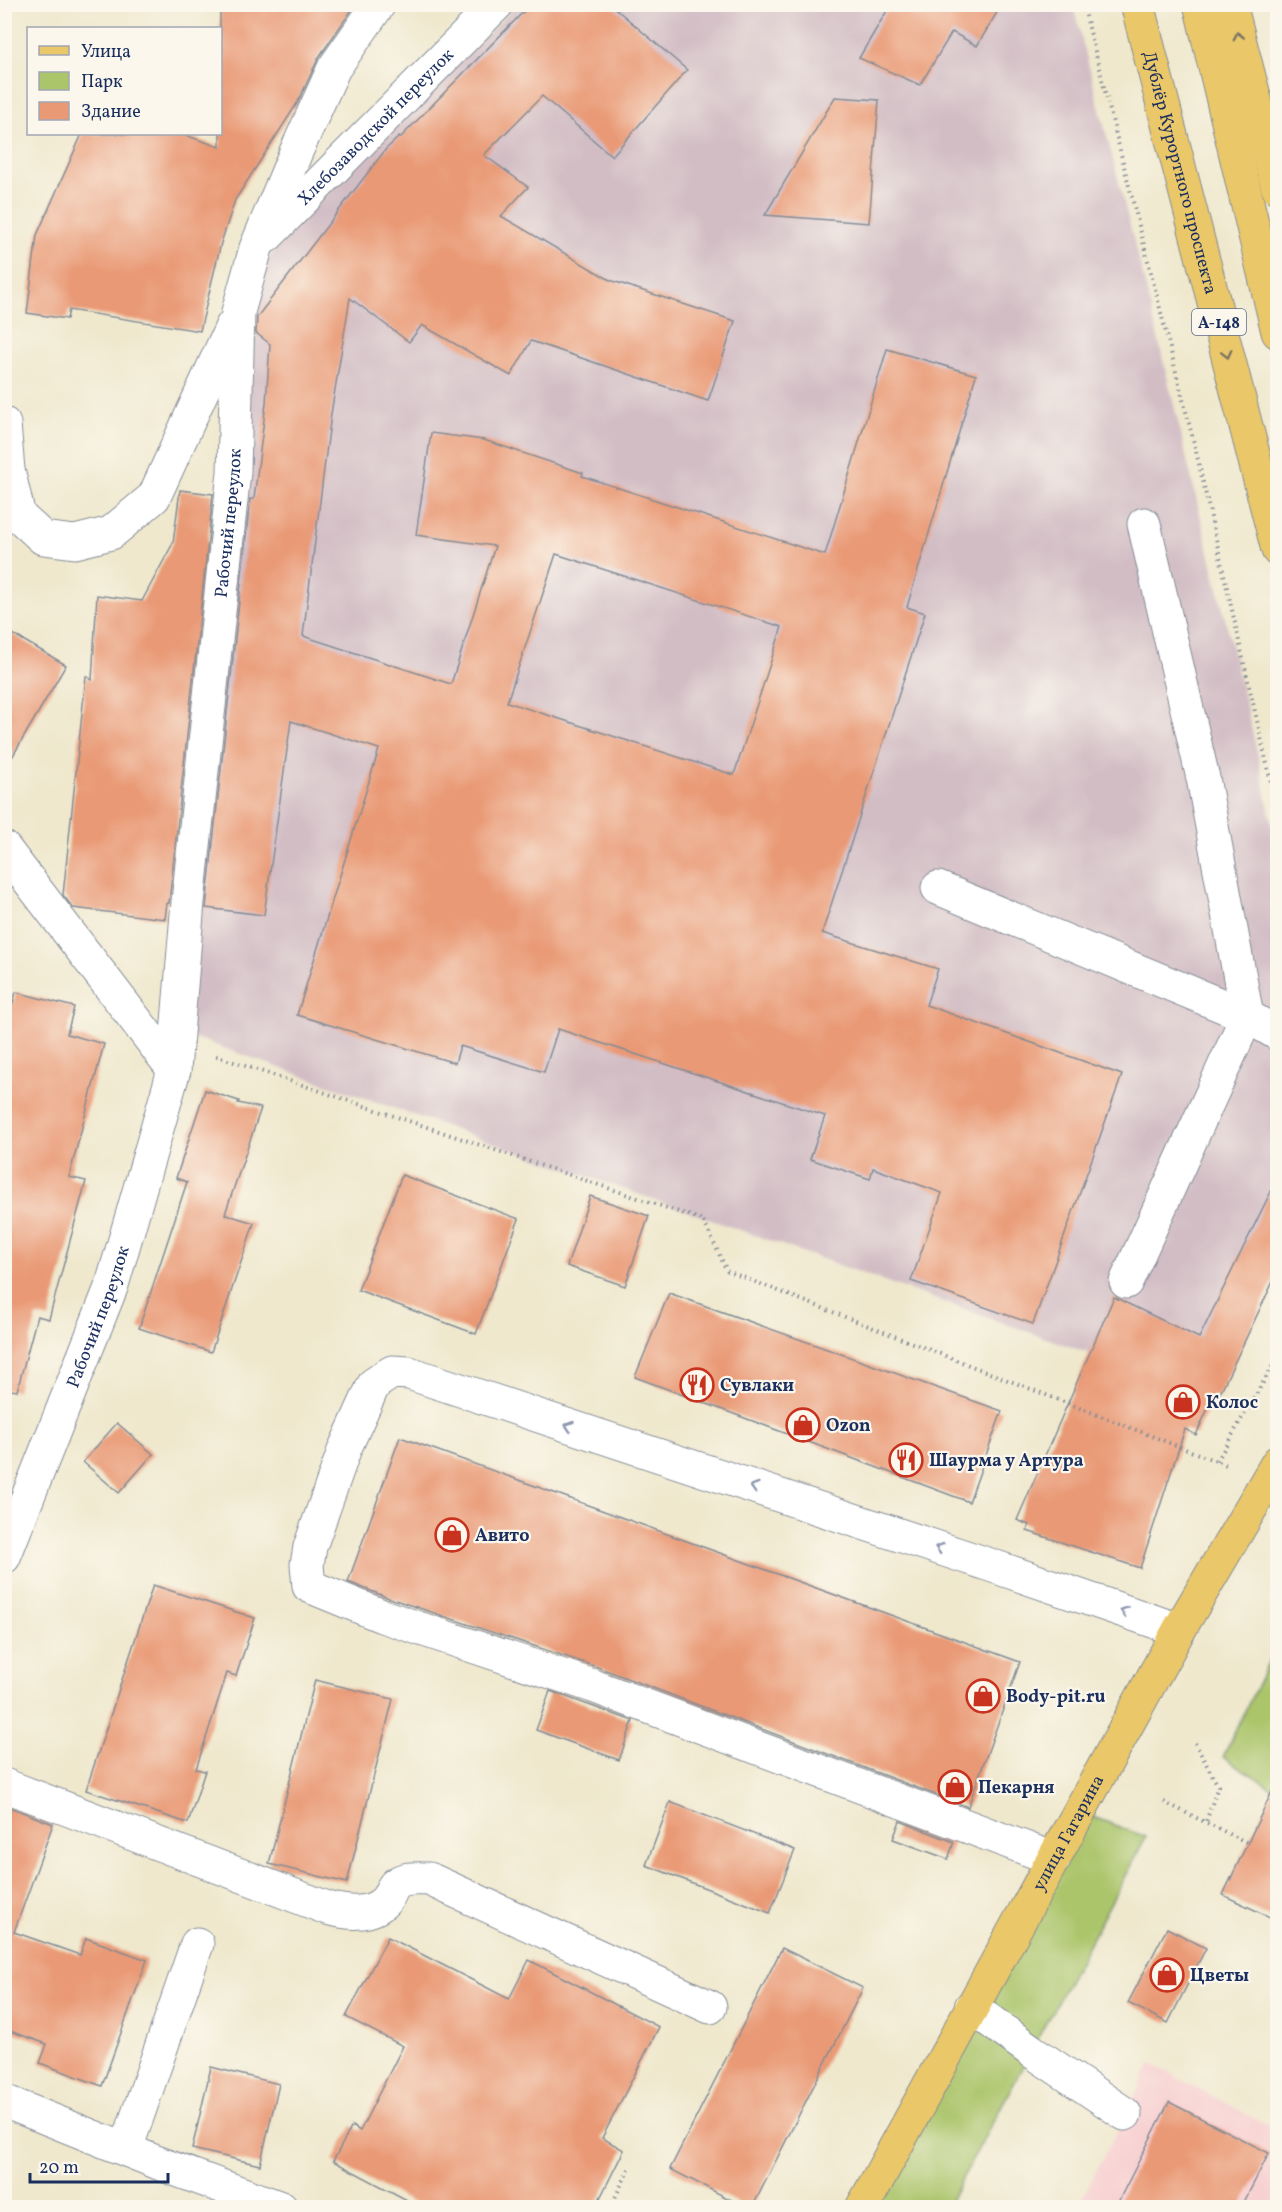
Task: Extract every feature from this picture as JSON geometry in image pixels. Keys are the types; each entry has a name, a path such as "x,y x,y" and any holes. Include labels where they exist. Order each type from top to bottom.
{"main road":[{"name":"Дублёр Курортного проспекта","path":"1137,4 1278,550"},
{"path":"1200,4 1278,332"},
{"path":"1230,4 1278,188"},
{"name":"улица Гагарина","path":"862,2208 970,2007 1179,1630 1250,1510 1274,1479"}],"street":[{"name":"Рабочий переулок","path":"4,1557 112,1285 175,1056 188,902 234,472 238,312 256,248 334,68 379,4"},
{"name":"Хлебозаводской переулок","path":"256,248 497,4"},
{"path":"4,424 8,470 19,516 43,538 75,542 111,533 154,497 238,312"},
{"path":"1126,1282 1248,1016 1203,778 1144,524"},
{"path":"6,851 175,1056"},
{"path":"938,888 1248,1016 1278,1034"},
{"path":"1054,1859 593,1686 382,1616 309,1586 307,1565 310,1547 345,1448 374,1384 392,1372 409,1373 990,1565 1179,1630"},
{"path":"4,1785 334,1910 350,1913 369,1911 385,1901 396,1884 412,1878 429,1879 710,2007"},
{"path":"126,2149 197,1944"},
{"path":"970,2007 1125,2114"},
{"path":"4,2101 166,2166 281,2208"}],"path":[{"path":"1083,4 1196,451 1278,813"},
{"path":"175,1056 703,1220 727,1271 1217,1461 1274,1479"},
{"path":"1217,1461 1278,1357"},
{"path":"1195,1743 1218,1786 1206,1822"},
{"path":"1164,1802 1248,1843"},
{"path":"610,2208 629,2169"}],"shaded area":[{"path":"516,5 1073,5 1143,276 1259,760 1277,849 1277,1193 1179,1385 184,1034 246,324 264,263 301,219"},
{"path":"1151,2064 1277,2130 1277,2207 1077,2208"}],"green space":[{"path":"1277,1644 1277,1791 1223,1757"},
{"path":"1080,1812 1146,1837 947,2207 862,2208"}],"building":[{"path":"220,4 356,4 319,57 298,102 235,200 221,243 200,331 69,310 67,319 27,313 37,235 82,135 185,135 220,147 222,27 220,27"},
{"path":"531,4 610,4 687,70 612,156 542,96 484,155 528,187 501,216 610,280 735,321 708,401 531,341 511,376 422,325 409,342 350,298 331,414 303,636 451,684 495,546 416,535 431,433 484,440 583,473 582,476 825,555 887,349 976,375 907,607 925,613 822,933 938,969 926,1005 1122,1075 1033,1324 911,1281 942,1193 873,1168 870,1179 810,1159 825,1116 558,1029 544,1072 460,1046 455,1063 297,1015 379,749 291,721 264,915 206,908 250,499 254,499 266,403 270,344 256,333 257,317 386,149 400,138","holes":["556,554 782,627 734,775 507,702"]},
{"path":"891,4 1002,4 977,46 952,32 920,85 859,58"},
{"path":"835,97 879,100 869,223 765,215"},
{"path":"180,490 213,494 169,903 167,903 165,919 73,908 63,895 86,676 92,680 97,595 142,601 173,543"},
{"path":"4,629 66,665 4,771"},
{"path":"16,992 74,1007 67,1034 104,1044 69,1177 86,1181 49,1319 37,1316 17,1391 4,1389 4,1000 13,1003"},
{"path":"205,1090 239,1101 238,1103 261,1108 225,1214 254,1223 211,1352 139,1328 187,1182 176,1178"},
{"path":"402,1175 519,1219 476,1334 358,1290"},
{"path":"1278,1177 1278,1271 1218,1397 1214,1395 1196,1435 1185,1429 1140,1568 1027,1531 1029,1525 1017,1520 1114,1297 1199,1338"},
{"path":"590,1196 649,1216 625,1286 567,1266"},
{"path":"669,1293 1002,1411 969,1502 635,1377"},
{"path":"117,1423 153,1454 119,1493 83,1462"},
{"path":"400,1437 1020,1662 968,1807 600,1668 389,1598 348,1582"},
{"path":"153,1585 255,1618 236,1676 227,1673 196,1769 205,1771 188,1823 86,1790"},
{"path":"315,1680 393,1699 347,1883 269,1864"},
{"path":"550,1691 633,1721 619,1760 536,1730"},
{"path":"1278,1779 1278,1921 1223,1895"},
{"path":"670,1802 795,1850 770,1913 646,1865"},
{"path":"4,1805 53,1824 14,1932 80,1955 86,1938 147,1960 102,2086 40,2063 47,2044 4,2029"},
{"path":"900,1821 954,1842 948,1859 893,1839"},
{"name":"Цветы","path":"1167,1928 1206,1948 1168,2023 1128,2003"},
{"path":"388,1937 509,1999 529,1960 659,2027 602,2138 624,2150 595,2208 422,2208 333,2161 352,2126 360,2131 403,2046 346,2017"},
{"path":"782,1948 863,1988 752,2208 747,2208 670,2169"},
{"path":"211,2067 279,2084 260,2165 192,2149"},
{"path":"1169,2102 1269,2153 1241,2208 1115,2208"}],"place":[{"name":"Сувлаки","path":"697,1385"},
{"name":"Колос","path":"1183,1402"},
{"name":"Ozon","path":"803,1425"},
{"name":"Шаурма у Артура","path":"906,1460"},
{"name":"Авито","path":"452,1535"},
{"name":"Body-pit.ru","path":"983,1696"},
{"name":"Пекарня","path":"955,1787"},
{"name":"Цветы","path":"1167,1975"}]}
